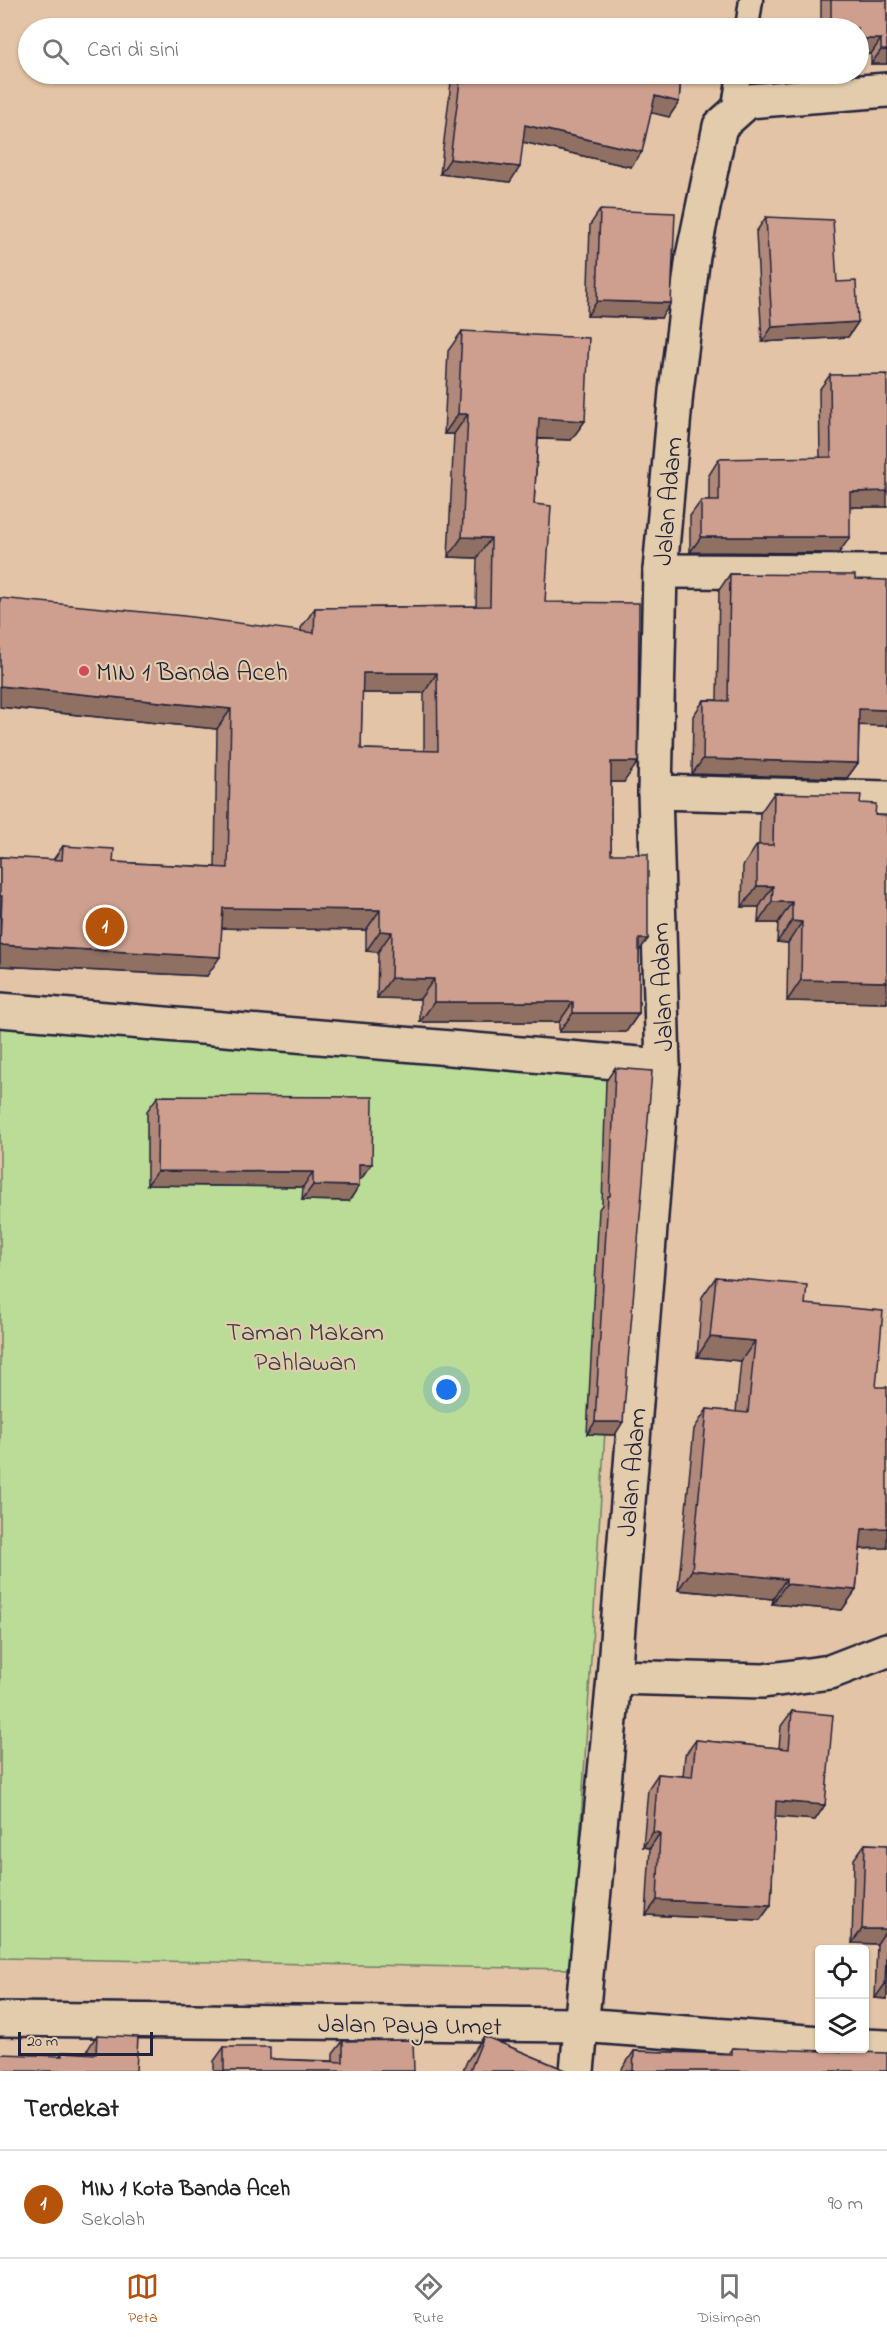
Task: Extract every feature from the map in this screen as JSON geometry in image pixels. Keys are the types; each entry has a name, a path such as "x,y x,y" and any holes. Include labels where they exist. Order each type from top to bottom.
{"street":[{"path":"733,113 748,101 887,90"},
{"name":"Jalan Adam","path":"577,2071 614,1677 663,1066 655,792 660,571 676,391 693,256 720,126 733,113"},
{"path":"660,571 887,572"},
{"path":"655,792 887,798"},
{"path":"0,1010 663,1066"},
{"path":"614,1677 763,1681 830,1672 887,1650"},
{"name":"Jalan Paya Umet","path":"0,2019 580,2025 815,2043"},
{"path":"869,2046 887,2048"}],"lane":[{"path":"748,18 751,0"},
{"path":"733,113 738,84"}],"green space":[{"name":"Taman Makam Pahlawan","path":"0,1022 628,1055 572,1969 0,1958"}],"building":[{"path":"831,0 887,0 887,50 881,50 881,39 869,39 869,18 831,18"},
{"path":"460,84 680,84 679,102 655,96 642,152 525,125 520,167 450,159"},
{"path":"600,210 675,213 671,303 597,301"},
{"path":"766,217 833,220 837,282 856,281 858,322 772,327"},
{"path":"462,331 589,338 585,421 539,418 534,504 551,506 545,602 639,603 638,762 611,762 611,854 648,854 648,939 639,939 639,1013 573,1013 573,1002 434,1002 434,979 391,978 392,932 380,931 380,910 223,908 220,957 0,945 2,896 0,896 0,857 62,860 63,846 114,849 113,862 228,868 231,709 0,686 0,598 184,616 314,633 315,608 490,606 491,538 462,537 468,414 458,414","holes":["363,673 437,673 438,751 361,749"]},
{"path":"887,374 887,491 850,492 850,537 701,537 701,501 719,501 719,459 831,457 830,375"},
{"path":"730,574 855,575 855,579 887,580 887,710 859,709 858,763 703,759 704,700 728,701"},
{"path":"774,793 861,795 860,803 876,804 875,815 887,816 887,982 801,980 802,922 792,921 792,902 772,902 773,886 757,886 757,845 773,845"},
{"path":"615,1068 652,1071 623,1422 595,1422 608,1196 610,1196"},
{"path":"158,1096 373,1097 372,1164 359,1164 359,1186 313,1185 313,1172 157,1171"},
{"path":"716,1277 807,1285 805,1304 883,1311 876,1387 887,1387 887,1528 862,1529 856,1590 786,1584 786,1579 692,1570 707,1409 748,1413 755,1341 710,1337"},
{"path":"792,1711 833,1715 825,1805 776,1801 771,1905 657,1900 660,1833 653,1832 658,1774 692,1777 696,1740 789,1749"},
{"path":"865,1844 887,1845 887,1929 862,1929"},
{"path":"887,1931 887,1984 885,1984"},
{"path":"97,2035 138,2037 136,2071 0,2071 0,2054 62,2056 62,2052 96,2054"},
{"path":"484,2036 568,2071 470,2071"},
{"path":"413,2040 414,2071 224,2071 224,2047 270,2047 270,2059 343,2062 343,2041"},
{"path":"732,2048 815,2051 815,2053 887,2053 887,2071 633,2071 634,2051 732,2054"}],"place":[{"name":"MIN 1 Banda Aceh","path":"84,671"},
{"name":"MIN 1 Kota Banda Aceh","path":"105,927"}]}
